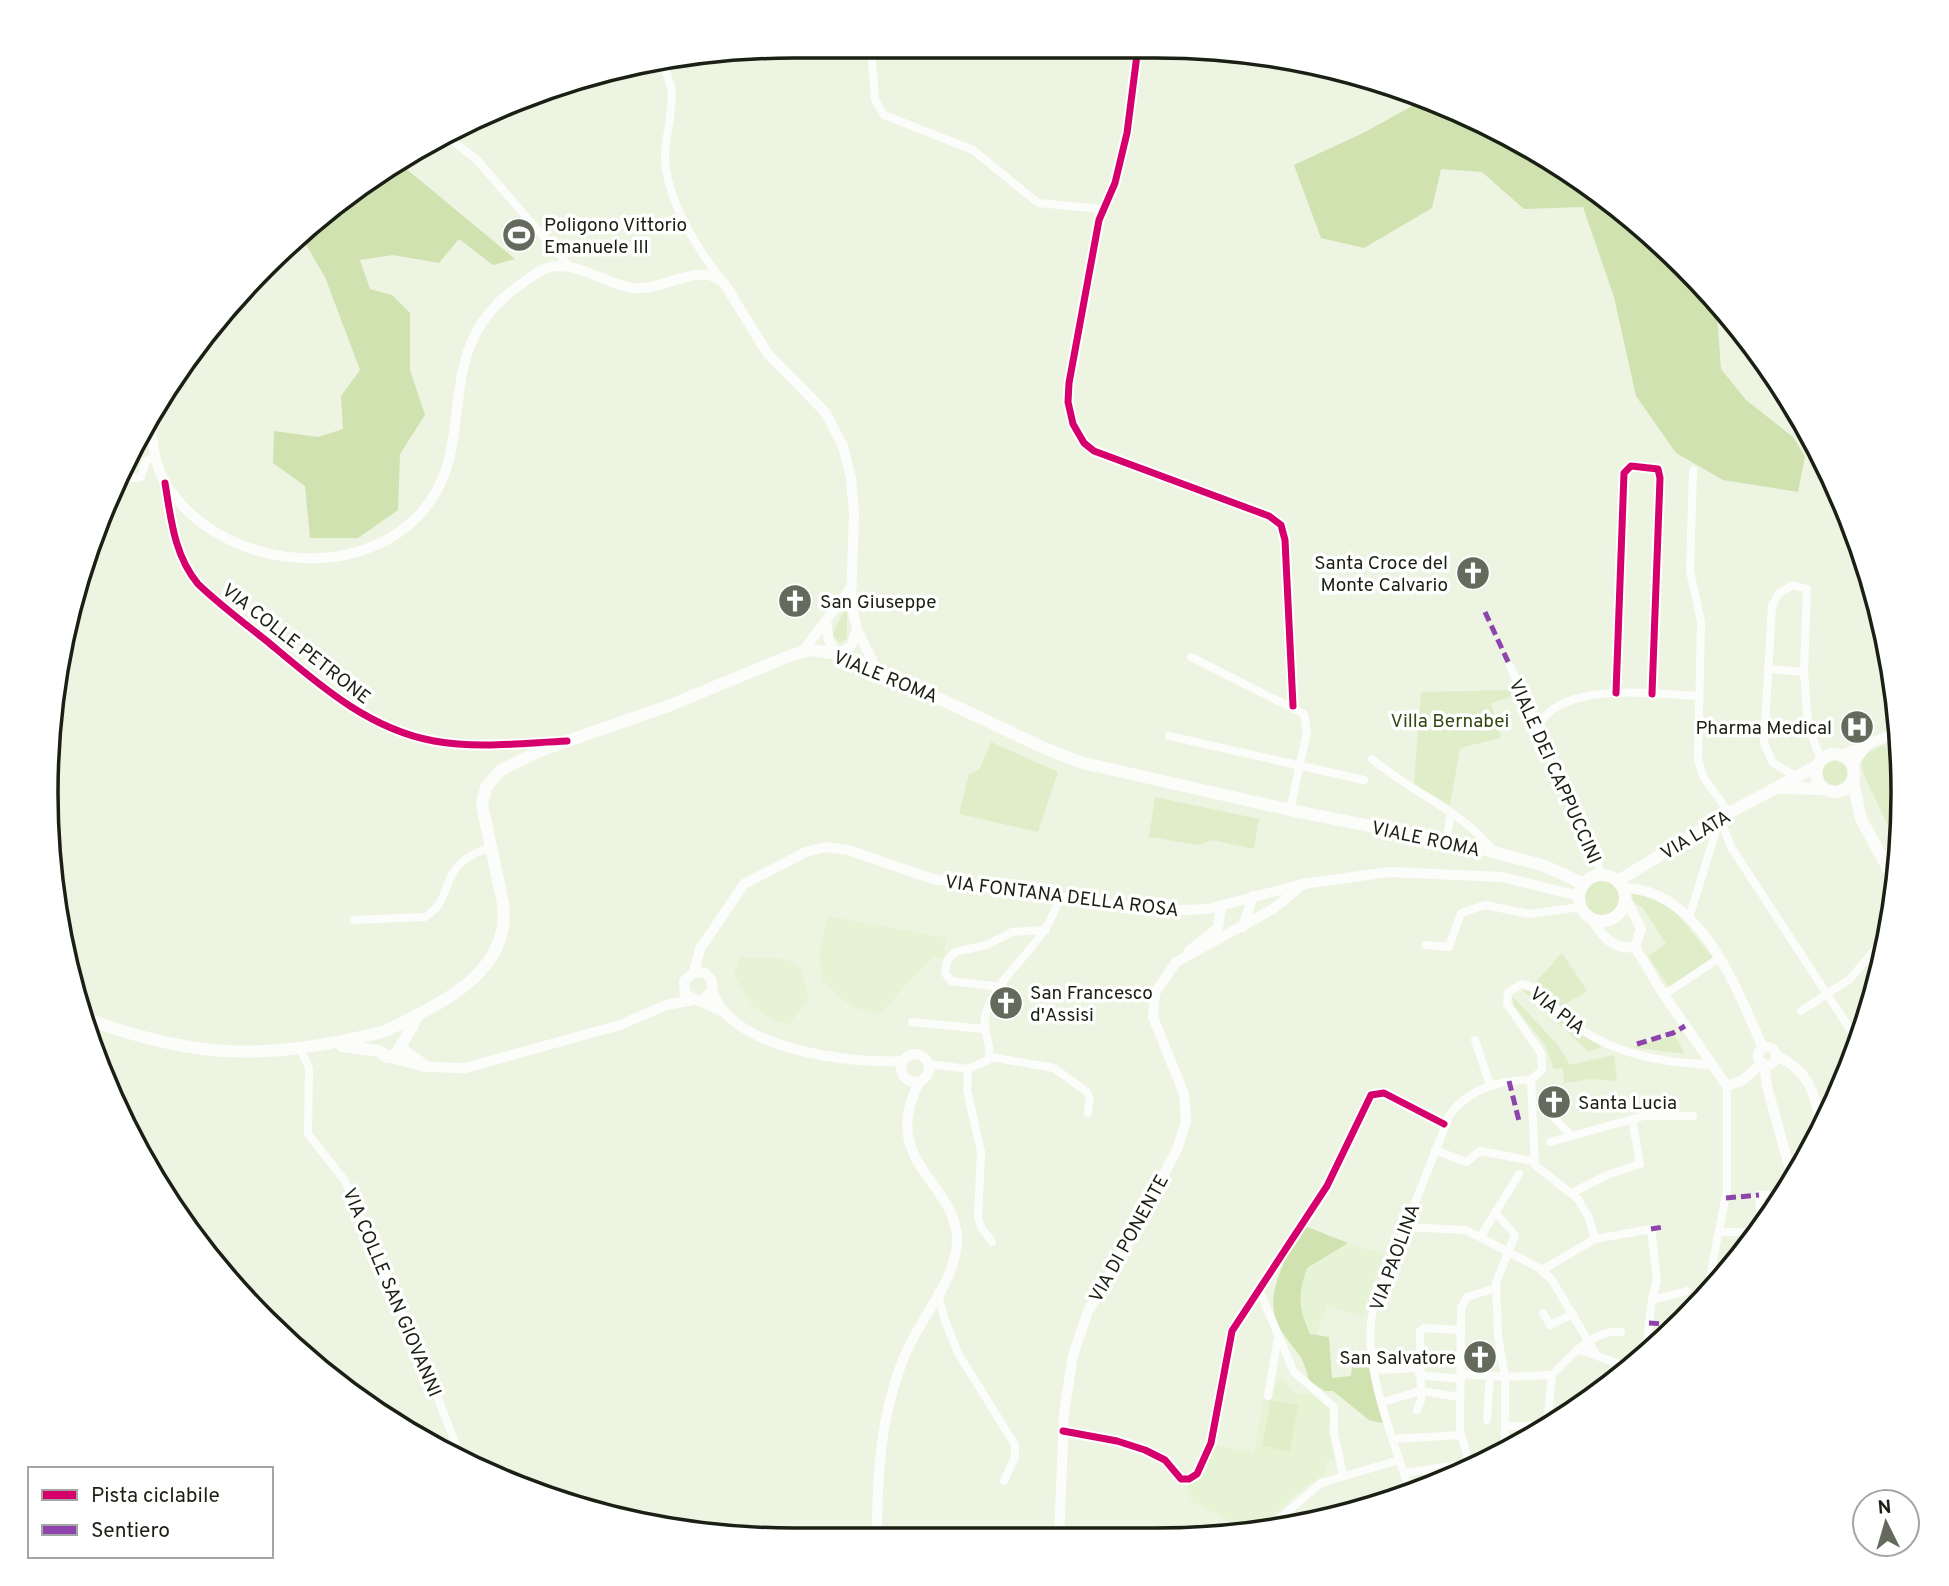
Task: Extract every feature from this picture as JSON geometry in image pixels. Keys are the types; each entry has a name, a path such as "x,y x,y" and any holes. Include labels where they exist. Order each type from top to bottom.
{"main road":[{"path":"151,435 155,457 165,483 178,500 212,530 253,551 277,555 327,555 364,550 384,542 414,520 438,489 452,449 462,369 484,318 511,292 544,269 570,267 635,289 698,275 715,276 724,283 768,354 825,412 843,446 851,478 854,514 849,590 857,630 876,668"},
{"path":"803,652 849,590"},
{"path":"826,622 829,641 838,654 851,646 857,630"},
{"name":"VIALE ROMA","path":"95,1022 154,1041 200,1051 241,1053 300,1049 384,1031 437,1006 468,984 489,961 500,940 504,914 482,805 491,780 515,761 688,699 803,652 838,654 876,668 1072,760 1290,810 1494,852 1559,872 1581,895"},
{"path":"1861,819 1816,779 1819,763 1833,754 1842,755 1889,735"},
{"path":"1868,743 1853,765 1853,782 1861,819 1887,868"},
{"path":"1842,755 1853,765"},
{"name":"VIA LATA","path":"1622,889 1724,815 1819,763"},
{"path":"1830,791 1845,789 1853,782"},
{"name":"VIA LATA","path":"1774,789 1830,791"},
{"name":"VIA FONTANA DELLA ROSA","path":"700,973 707,939 744,884 810,850 825,847 848,850 933,879 1162,911 1191,911 1221,906 1303,884 1364,873 1428,872 1510,878 1581,895"},
{"path":"1601,875 1622,889 1623,909 1612,920 1592,919 1581,895 1601,875"},
{"name":"VIA DI PONENTE","path":"1185,956 1243,927 1281,904 1303,884"},
{"path":"1243,927 1253,896"},
{"name":"VIA DI PONENTE","path":"1059,1528 1068,1376 1085,1319 1119,1260 1184,1132 1186,1098 1155,1021 1152,1003 1165,973 1185,956 1193,945 1218,928 1221,906"},
{"path":"666,1005 684,981 700,973 712,981 712,990 725,1013"},
{"path":"684,981 685,994 725,1013 750,1030 794,1049 833,1057 887,1062 920,1081"},
{"path":"428,1067 403,1046 398,1033 384,1031 377,1039 383,1054 407,1065 428,1067 459,1069 625,1023 666,1005 697,1000 712,990"},
{"path":"383,1054 396,1055 419,1014"},
{"name":"VIALE ROMA","path":"325,1045 383,1054"},
{"path":"877,1528 878,1465 887,1411 906,1351 938,1293 955,1255 956,1231 953,1217 914,1155 904,1070 910,1055 919,1054 929,1068 920,1081 909,1112"}],"street":[{"path":"872,58 875,100 884,115 973,150 1038,203 1054,207 1102,209"},
{"path":"1136,58 1124,145 1115,183 1102,209 1069,383 1068,402 1073,424 1084,443 1097,453 1279,522 1285,541 1293,706"},
{"path":"663,70 673,93 665,151 668,180 698,248 724,283"},
{"path":"453,141 476,159 570,267"},
{"path":"129,479 141,477 146,461 155,457"},
{"path":"1616,692 1624,474 1631,466 1642,466 1656,468 1660,478 1652,694"},
{"path":"1693,470 1690,566 1700,615 1700,769 1724,815 1731,847 1851,1031"},
{"name":"VIA COLLE PETRONE","path":"165,483 176,543 186,567 198,584 313,679 365,716 402,733 455,744 567,741"},
{"path":"1797,777 1776,766 1765,750 1773,601 1788,587 1807,587 1804,672 1808,725 1819,763"},
{"path":"1191,657 1293,706 1304,714 1308,722 1290,810"},
{"name":"VIALE DEI CAPPUCCINI","path":"1510,666 1595,855 1601,875"},
{"path":"1768,669 1804,672"},
{"path":"1538,727 1546,713 1556,706 1596,694 1616,692 1699,696"},
{"path":"1169,736 1364,780"},
{"path":"1372,759 1396,778 1443,805 1479,835 1494,852"},
{"path":"1446,841 1451,814"},
{"path":"1689,918 1724,815"},
{"path":"354,920 425,917 437,905 457,863 490,847"},
{"path":"1622,889 1661,896 1689,918 1719,958 1763,1048"},
{"path":"1622,889 1641,929 1635,947 1664,995 1727,1086 1727,1189 1715,1271"},
{"path":"1426,945 1449,947 1461,913 1483,906 1529,914 1581,895"},
{"path":"989,1057 983,1029 988,1007 1046,930 1054,917 1059,897"},
{"path":"1592,919 1607,940 1619,946 1635,947"},
{"path":"1001,987 951,981 945,973 948,959 955,952 987,945 1009,932 1046,930"},
{"path":"1801,1011 1853,976 1872,957"},
{"path":"1664,995 1719,958"},
{"name":"VIA PIA","path":"1531,1080 1542,1070 1544,1058 1507,1004 1508,992 1522,984 1535,989 1578,1028 1617,1049 1650,1060 1712,1065"},
{"path":"912,1021 983,1029"},
{"path":"1475,1040 1490,1085"},
{"path":"1763,1048 1758,1057 1768,1062 1787,1061 1799,1068 1807,1080 1818,1112"},
{"path":"1763,1048 1772,1049 1768,1062 1767,1086 1789,1167"},
{"name":"VIA COLLE SAN GIOVANNI","path":"300,1049 309,1072 308,1134 345,1181 428,1373 456,1446"},
{"path":"929,1068 968,1069 981,1065 989,1057"},
{"path":"989,1057 1054,1068 1087,1092 1090,1099 1088,1113"},
{"path":"1727,1086 1743,1080 1768,1062"},
{"path":"968,1069 967,1090 981,1157 978,1217 981,1227 992,1242"},
{"path":"1527,1162 1533,1120 1531,1080"},
{"name":"VIA PAOLINA","path":"1407,1483 1376,1370 1370,1338 1372,1317 1444,1124 1460,1104 1490,1085 1531,1080"},
{"path":"1063,1431 1135,1447 1163,1459 1180,1478 1191,1478 1199,1470 1211,1443 1232,1331 1258,1296 1289,1241 1329,1182 1370,1097 1376,1093 1384,1093 1444,1124"},
{"path":"1550,1142 1632,1119 1659,1115 1693,1116"},
{"path":"1554,1118 1572,1136"},
{"path":"1572,1193 1607,1175 1637,1166 1641,1159 1632,1119"},
{"path":"1435,1150 1464,1161 1471,1160 1479,1151 1527,1162 1572,1193 1587,1214 1595,1239"},
{"path":"1481,1236 1518,1174"},
{"path":"1760,1211 1759,1195 1771,1195"},
{"path":"1495,1212 1514,1233 1498,1275 1496,1288 1497,1330 1505,1377 1505,1440"},
{"path":"1405,1227 1458,1229 1481,1236 1542,1270 1573,1314 1597,1356"},
{"path":"1542,1270 1595,1239 1651,1229 1656,1285 1647,1341"},
{"path":"1719,1232 1746,1231"},
{"path":"1469,1458 1460,1435 1460,1330 1464,1299 1496,1288"},
{"path":"1652,1300 1687,1291"},
{"path":"938,1293 946,1326 958,1353 1014,1441 1016,1454 1004,1482"},
{"path":"1258,1296 1296,1375 1334,1407 1334,1433 1343,1475"},
{"path":"1543,1313 1550,1325 1573,1314"},
{"path":"1417,1410 1420,1391 1420,1331 1425,1328 1460,1330"},
{"path":"1548,1414 1552,1375 1578,1349 1608,1332 1621,1332"},
{"path":"1268,1396 1278,1339"},
{"path":"1578,1349 1619,1364"},
{"path":"1376,1370 1490,1377 1552,1375"},
{"path":"1487,1420 1490,1377"},
{"path":"1383,1402 1420,1391 1460,1397"},
{"path":"1505,1426 1530,1426"},
{"path":"1393,1438 1460,1435"},
{"path":"1281,1517 1314,1488 1343,1475 1399,1460"},
{"path":"1404,1473 1452,1465"}],"shaded area":[{"path":"1414,105 1437,114 1524,156 1604,210 1641,240 1717,318 1721,369 1746,400 1793,437 1805,456 1798,492 1723,480 1676,453 1636,396 1614,297 1583,207 1524,209 1482,172 1441,169 1432,208 1364,248 1321,238 1294,165 1363,133"},
{"path":"406,168 515,259 493,265 459,239 439,263 393,255 360,260 370,289 392,295 410,313 410,370 425,415 400,454 398,510 358,538 310,538 305,486 273,463 274,431 318,437 343,429 341,396 360,370 325,277 305,243 345,210"},
{"path":"827,916 947,938 943,958 934,956 879,1014 856,1008 841,999 822,980 819,956"},
{"path":"741,957 784,959 794,963 802,972 808,1000 789,1025 772,1020 752,1005 734,974"},
{"path":"1305,1226 1348,1243 1307,1268 1301,1301 1306,1325 1310,1334 1329,1337 1332,1378 1351,1376 1352,1365 1371,1365 1386,1424 1369,1420 1333,1391 1325,1391 1309,1381 1301,1358 1280,1329 1275,1317 1273,1303 1279,1276"},
{"path":"1348,1243 1383,1254 1363,1317 1327,1306 1316,1336 1310,1334 1300,1312 1298,1293 1307,1268"},
{"path":"1283,1379 1293,1392 1321,1398 1330,1406 1332,1419 1328,1427 1335,1460 1325,1462 1326,1473 1293,1496 1270,1519 1235,1524 1192,1502 1187,1486 1198,1480 1216,1445 1254,1453 1264,1396 1272,1397 1274,1386"}],"green space":[{"path":"847,605 847,638 840,643 832,635"},
{"name":"Villa Bernabei","path":"1516,690 1518,695 1491,703 1501,738 1460,748 1450,805 1414,784 1421,692"},
{"path":"991,742 1058,772 1038,832 959,814 969,774 979,770"},
{"path":"1884,745 1890,751 1890,830 1864,775 1860,757"},
{"path":"1835,761 1846,768 1847,773 1840,784 1835,785 1824,778 1823,773 1830,762"},
{"path":"1155,797 1259,819 1254,849 1212,840 1199,845 1149,837"},
{"path":"1602,881 1614,886 1619,898 1614,910 1602,915 1590,910 1585,898 1590,886"},
{"path":"1632,893 1667,901 1713,958 1669,987 1648,956 1666,944 1643,908 1633,902"},
{"path":"1562,953 1587,991 1561,1007 1536,982"},
{"path":"1522,990 1540,998 1565,1023 1601,1047 1589,1052"},
{"path":"1512,996 1557,1044 1570,1065 1614,1055 1617,1081 1590,1079 1564,1083 1563,1068 1554,1069 1545,1045 1514,1006"},
{"path":"1674,1036 1685,1054 1633,1047"},
{"path":"1271,1400 1298,1405 1290,1451 1262,1446"}],"marked path":[{"path":"1485,612 1510,666"},
{"path":"1637,1044 1673,1033 1685,1026"},
{"path":"1509,1081 1519,1121"},
{"path":"1726,1198 1759,1195"},
{"path":"1651,1229 1663,1227"},
{"path":"1649,1323 1664,1324"}],"cycle path":[{"path":"1137,58 1127,133 1115,183 1099,220 1069,383 1068,402 1073,424 1084,443 1094,451 1269,516 1281,525 1285,540 1293,706"},
{"path":"1616,693 1624,473 1631,466 1658,469 1660,478 1652,694"},
{"path":"165,483 179,549 198,584 223,607 345,703 387,726 434,741 484,745 567,741"},
{"path":"1063,1431 1117,1441 1145,1450 1165,1460 1181,1479 1189,1479 1197,1474 1211,1443 1232,1331 1327,1186 1371,1095 1384,1093 1444,1124"}],"place":[{"name":"Poligono Vittorio Emanuele III","path":"519,235"},
{"name":"Santa Croce del Monte Calvario","path":"1473,573"},
{"name":"San Giuseppe","path":"795,601"},
{"name":"Pharma Medical","path":"1857,727"},
{"name":"San Francesco d'Assisi","path":"1006,1003"},
{"name":"Santa Lucia","path":"1554,1102"},
{"name":"San Salvatore","path":"1480,1357"}]}
